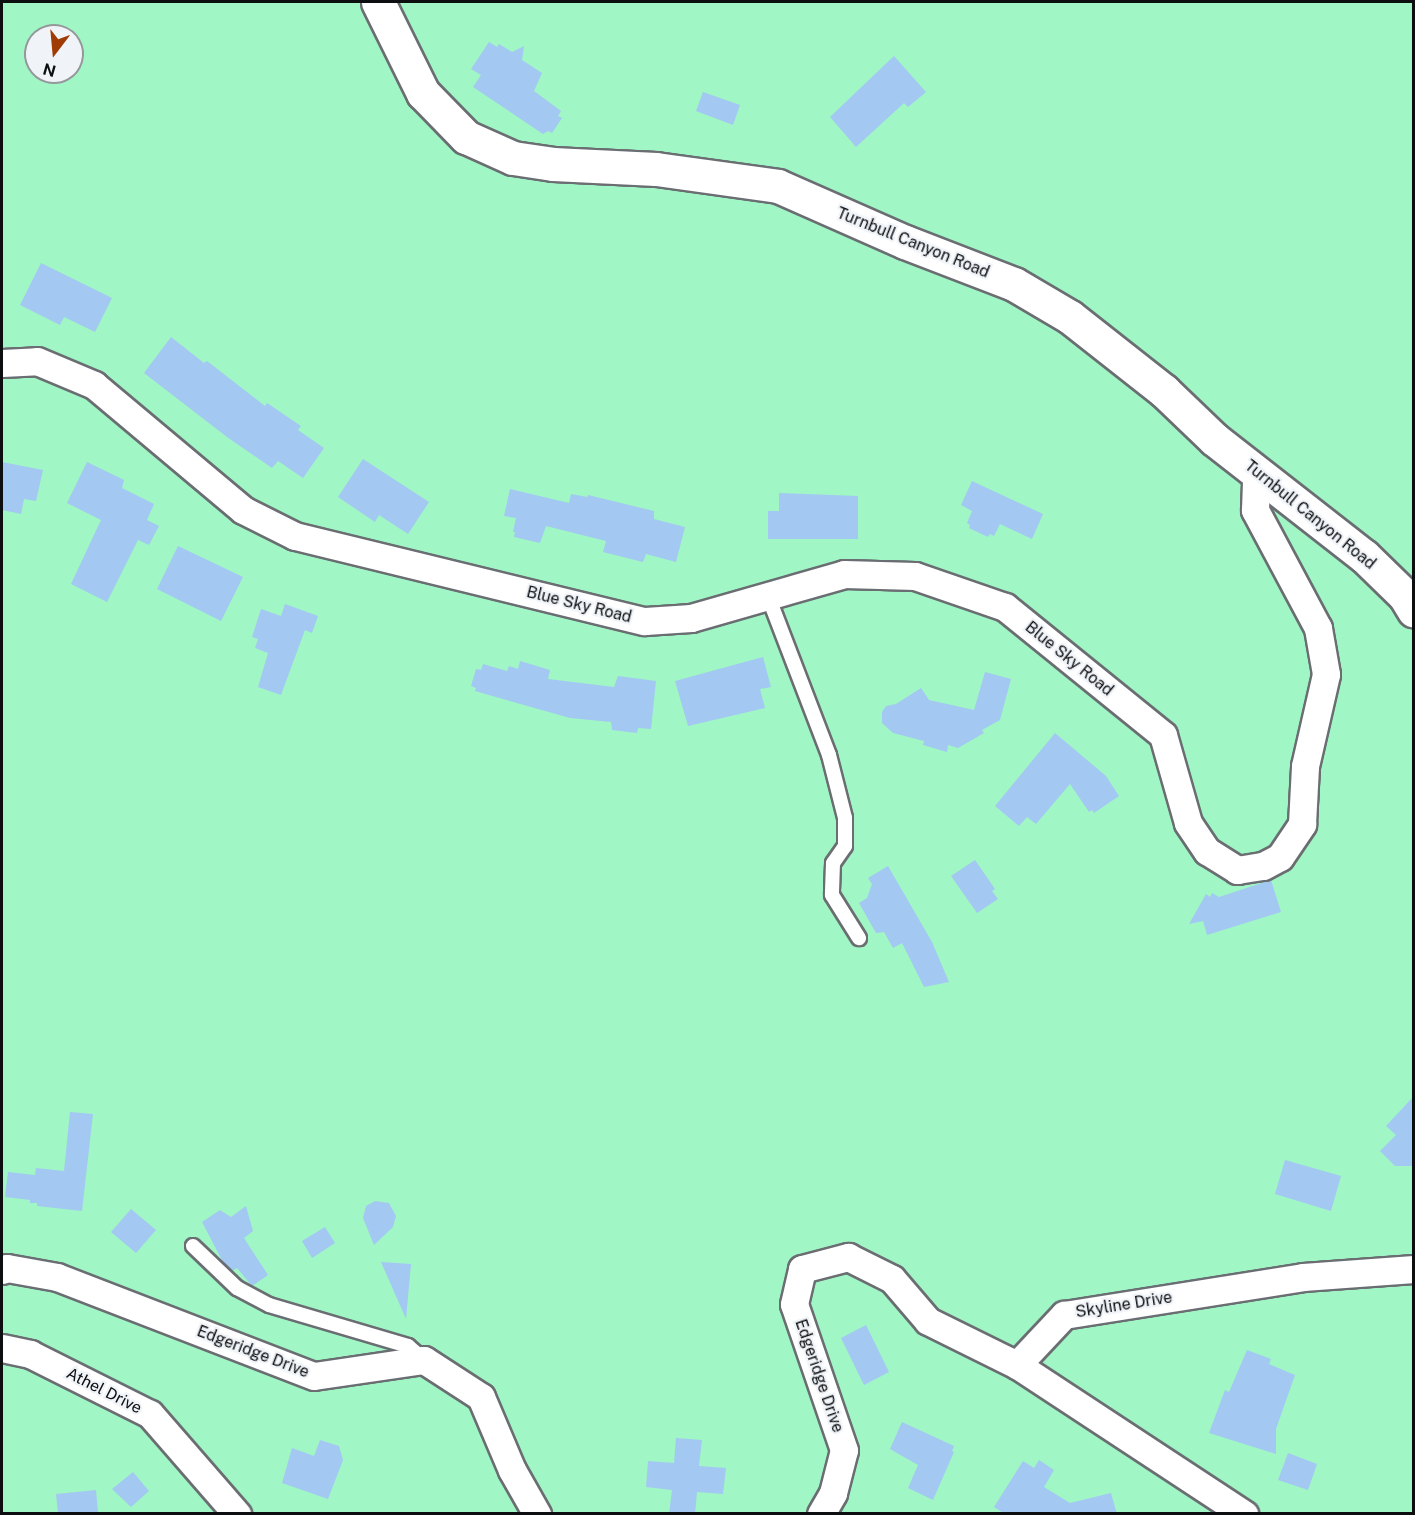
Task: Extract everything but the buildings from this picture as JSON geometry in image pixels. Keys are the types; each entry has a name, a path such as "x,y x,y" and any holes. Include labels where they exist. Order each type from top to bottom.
{"street":[{"name":"Turnbull Canyon Road","path":"378,2 423,93 466,137 513,158 553,164 656,169 778,186 905,242 1014,284 1070,317 1164,391 1214,439 1364,556 1406,596 1413,611"},
{"name":"Blue Sky Road","path":"2,363 37,361 94,386 243,510 295,536 645,621 692,618 844,574 915,576 1005,607 1163,735 1188,823 1207,851 1238,870 1263,866 1280,857 1302,824 1305,766 1326,674 1318,628 1255,510 1256,472"},
{"name":"Edgeridge Drive","path":"821,1514 833,1493 844,1450 794,1304 802,1269 848,1257 891,1279 928,1321 1017,1365"},
{"name":"Edgeridge Drive","path":"2,1270 7,1268 57,1278 314,1376 424,1360"},
{"name":"Skyline Drive","path":"1017,1365 1064,1315 1303,1277 1413,1269"},
{"name":"Athel Drive","path":"2,1348 30,1354 150,1414 237,1514"},
{"path":"424,1360 481,1397 512,1470 537,1514"},
{"path":"1017,1365 1244,1514"}],"lane":[{"path":"768,596 829,755 845,818 845,846 833,863 832,895 859,938"},
{"path":"193,1246 237,1288 269,1305 408,1346 424,1360"}],"green space":[{"path":"2,2 1413,2 1413,1513 2,1514"}]}
